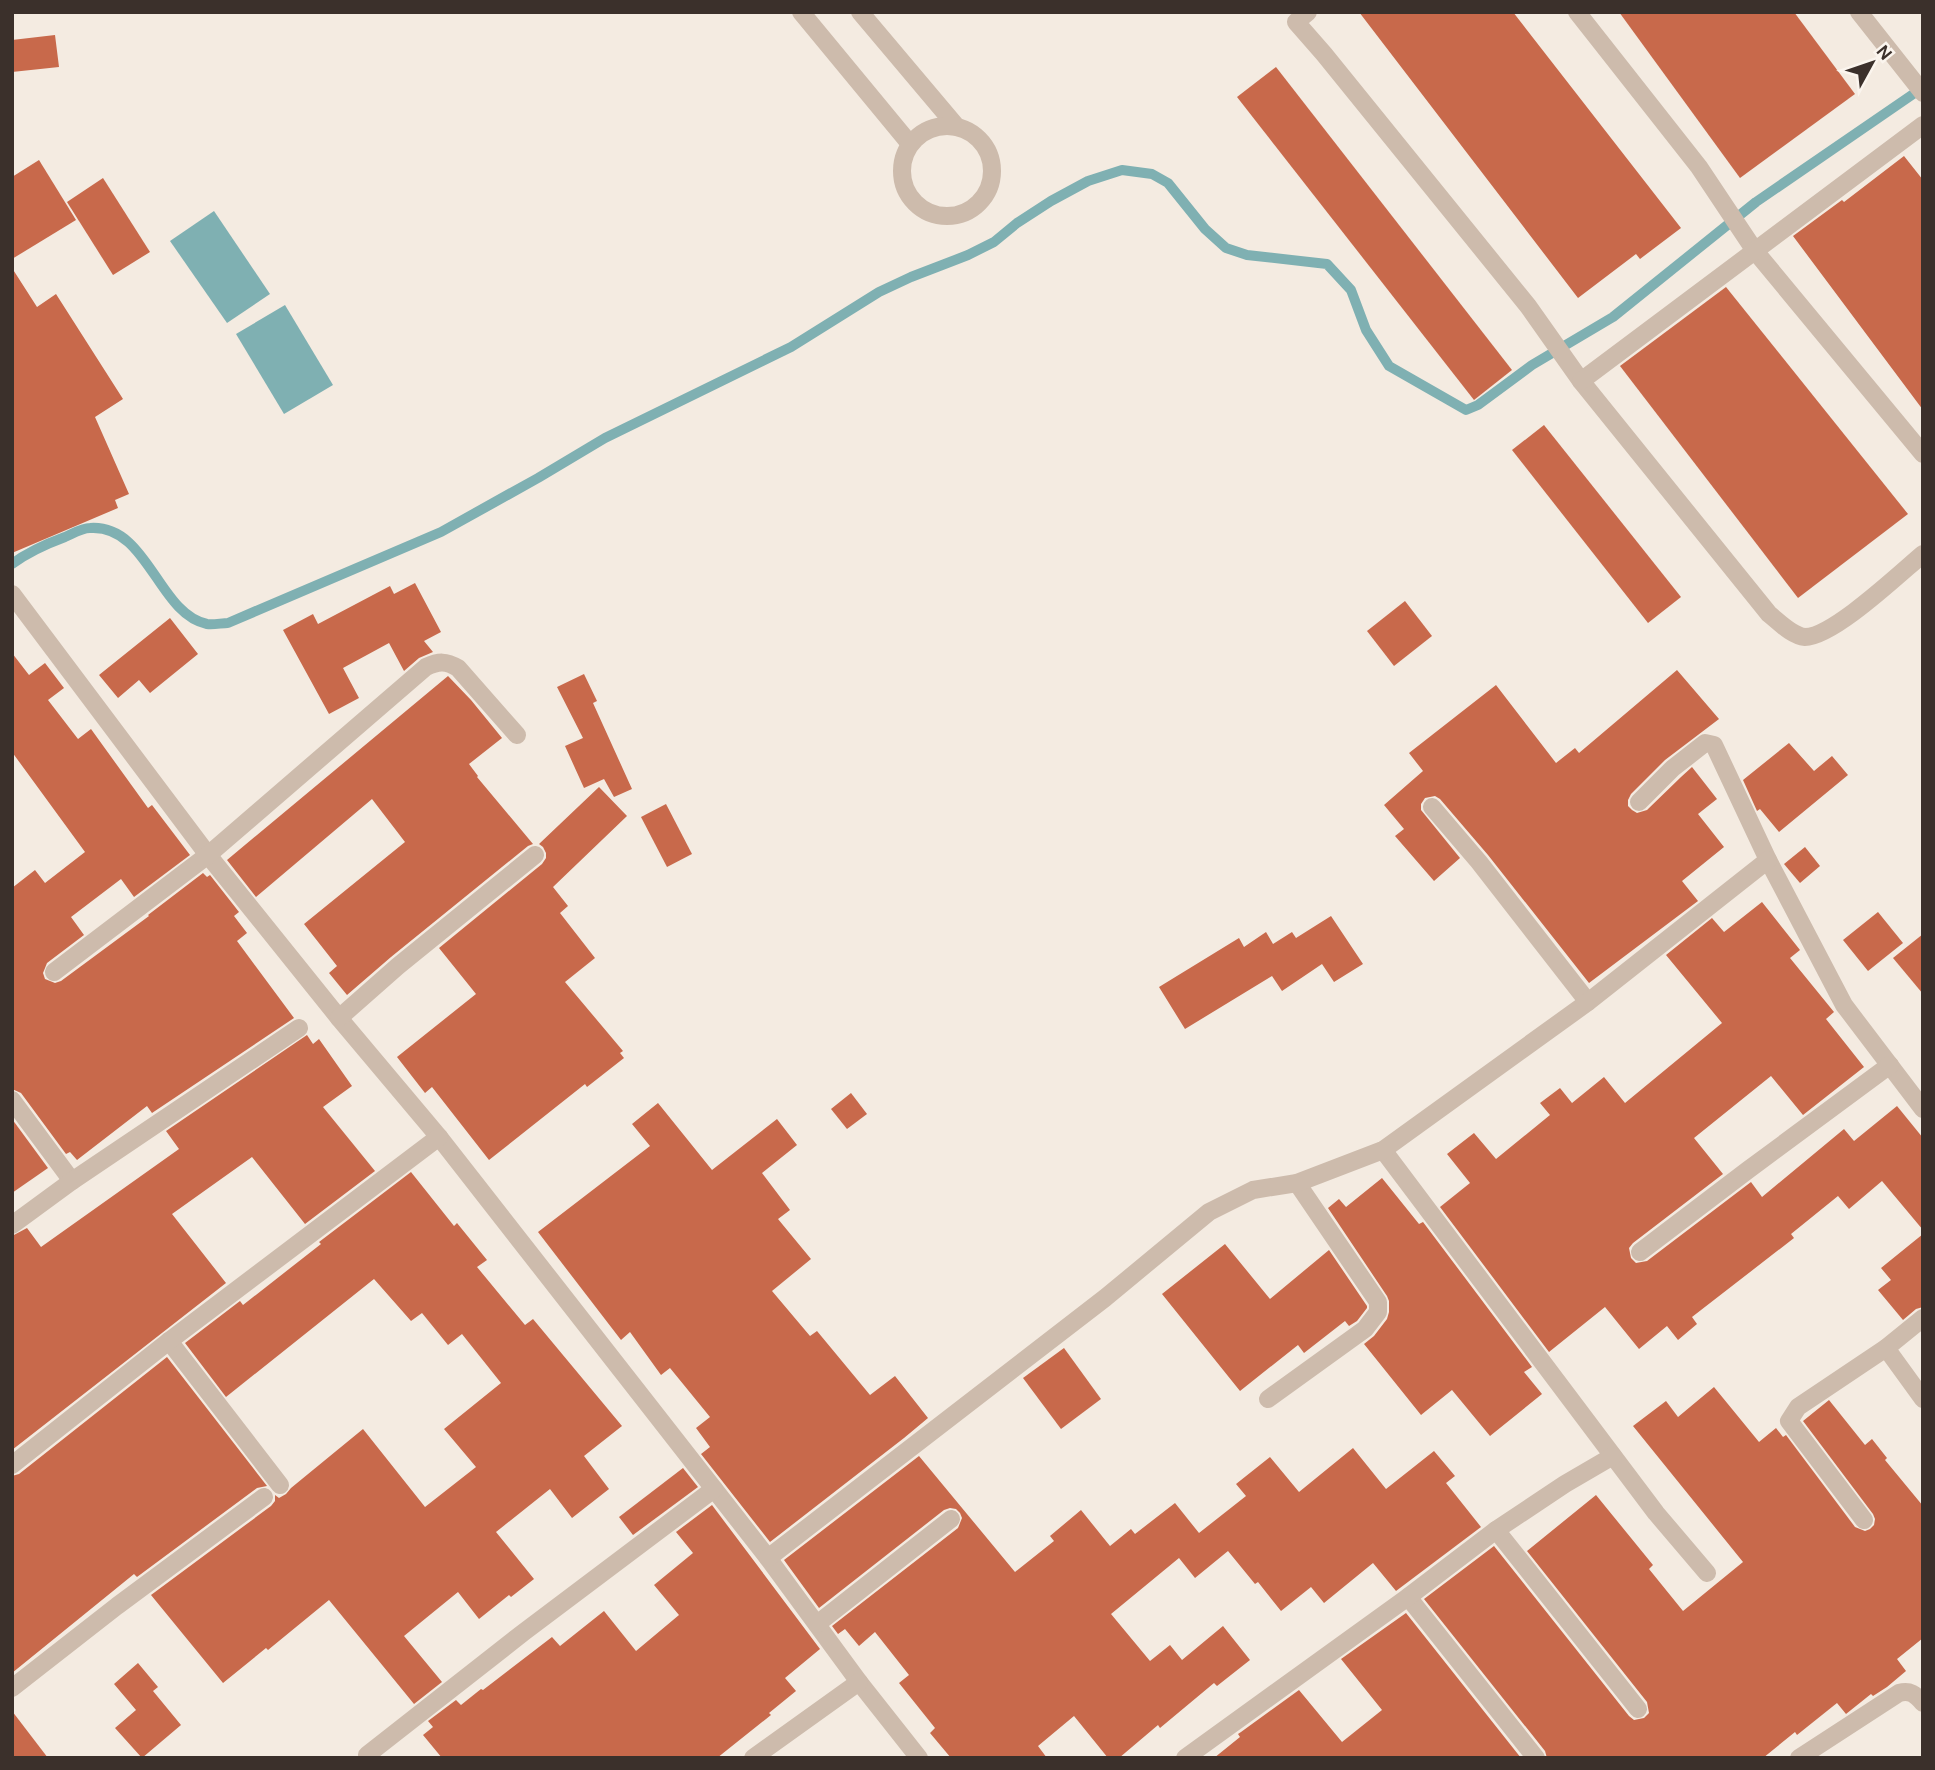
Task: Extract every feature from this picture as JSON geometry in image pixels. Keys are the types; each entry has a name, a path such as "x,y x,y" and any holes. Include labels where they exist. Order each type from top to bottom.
{"street":[{"path":"801,12 910,144"},
{"path":"860,12 957,127"},
{"path":"1577,12 1699,167 1751,244 1923,454"},
{"path":"1859,12 1923,93"},
{"path":"1297,16 1324,54 1528,306 1579,377 1769,614 1803,637 1822,634 1842,621 1923,554"},
{"path":"1579,377 1751,244 1923,125"},
{"path":"939,126 957,127 974,135 987,149 992,168 989,187 979,204 963,214 944,217 925,211 910,198 902,181 902,161 910,144 923,132 939,126"},
{"path":"12,594 208,855 439,1137 768,1558 919,1758"},
{"path":"54,972 208,855 426,667 437,662 448,662 458,668 517,735"},
{"path":"1639,802 1705,743 1716,747 1768,860 1844,1005 1923,1109"},
{"path":"1432,807 1479,862 1588,1002"},
{"path":"339,1018 398,966 535,855"},
{"path":"768,1558 1105,1298 1209,1212 1252,1190 1297,1184 1383,1150 1588,1002 1768,860"},
{"path":"12,1225 72,1181 299,1028"},
{"path":"1640,1252 1890,1065"},
{"path":"12,1100 72,1181"},
{"path":"12,1465 169,1341 439,1137"},
{"path":"1383,1150 1656,1513 1707,1573"},
{"path":"1268,1399 1365,1329 1378,1312 1378,1302 1297,1184"},
{"path":"1864,1520 1789,1420 1798,1407 1886,1348 1923,1318"},
{"path":"169,1341 280,1485"},
{"path":"1886,1348 1923,1399"},
{"path":"1185,1758 1496,1530 1564,1484 1613,1456"},
{"path":"367,1755 524,1632 714,1489"},
{"path":"12,1688 264,1497"},
{"path":"817,1624 951,1519"},
{"path":"1496,1530 1637,1709"},
{"path":"1408,1597 1536,1758"},
{"path":"753,1758 859,1682"},
{"path":"1799,1758 1899,1693 1906,1691 1914,1694 1923,1703"}],"water":[{"path":"214,211 270,294 227,323 170,241"},
{"path":"285,305 333,385 284,414 236,334"}],"building":[{"path":"1359,12 1513,12 1681,228 1640,259 1636,254 1578,298"},
{"path":"1619,12 1794,12 1855,94 1740,178"},
{"path":"55,35 59,67 12,72 12,40"},
{"path":"1276,67 1512,370 1474,400 1237,97"},
{"path":"1904,156 1923,180 1923,410 1793,236 1842,200 1844,202"},
{"path":"39,160 76,220 12,259 12,177"},
{"path":"103,178 150,252 113,275 67,202"},
{"path":"12,268 37,307 56,294 123,399 95,417 129,494 115,500 118,508 12,553"},
{"path":"1726,287 1908,514 1798,598 1620,366"},
{"path":"1544,425 1681,597 1648,623 1512,450"},
{"path":"415,583 441,632 424,641 433,652 419,658 404,671 389,643 343,668 359,698 329,714 283,630 313,614 318,624 390,586 394,594"},
{"path":"1405,601 1432,636 1394,666 1367,631"},
{"path":"170,618 198,654 150,693 139,680 118,698 99,675"},
{"path":"12,653 29,675 45,663 64,688 48,700 78,739 91,729 148,808 152,805 190,855 134,897 121,879 71,917 84,935 47,963 43,973 45,979 55,983 61,981 203,873 207,877 210,875 239,912 234,916 247,933 237,941 294,1018 152,1113 147,1106 77,1160 70,1152 66,1154 21,1093 12,1089 12,888 35,870 45,883 85,852 12,752"},
{"path":"1677,670 1719,719 1665,760 1631,794 1628,806 1637,813 1647,810 1692,767 1717,799 1698,814 1724,847 1682,881 1698,901 1589,983 1440,799 1435,796 1425,798 1421,810 1460,858 1434,881 1395,836 1404,829 1384,805 1423,771 1409,753 1496,685 1556,763 1575,748 1579,753"},
{"path":"584,674 597,701 593,703 632,789 614,797 604,779 584,788 565,746 583,738 557,687"},
{"path":"448,676 502,738 469,764 533,844 347,995 329,973 337,966 304,924 405,842 372,799 256,897 227,860"},
{"path":"1789,743 1814,771 1832,756 1848,775 1779,832 1760,809 1757,811 1743,780"},
{"path":"599,787 627,816 553,887 568,906 560,913 595,958 565,982 623,1051 620,1053 624,1058 587,1087 585,1084 489,1160 432,1087 425,1093 397,1057 476,994 439,948 542,864 546,853 539,844"},
{"path":"666,804 692,854 667,867 641,817"},
{"path":"1805,847 1820,866 1800,883 1784,864"},
{"path":"1762,902 1800,950 1790,958 1834,1012 1826,1019 1864,1067 1803,1115 1771,1076 1694,1138 1723,1174 1633,1243 1629,1248 1631,1258 1636,1263 1647,1261 1751,1182 1762,1197 1844,1129 1854,1141 1897,1106 1923,1138 1923,1230 1882,1181 1849,1209 1838,1196 1791,1234 1794,1238 1692,1317 1697,1324 1678,1340 1667,1326 1639,1349 1605,1307 1549,1352 1440,1207 1470,1183 1447,1154 1474,1133 1496,1159 1550,1115 1540,1103 1560,1088 1572,1103 1604,1077 1625,1103 1722,1023 1666,955 1712,918 1724,932"},
{"path":"1878,912 1903,943 1868,971 1843,940"},
{"path":"1331,916 1363,964 1334,982 1322,964 1282,991 1272,976 1185,1029 1159,987 1239,938 1244,947 1266,932 1273,944 1292,932 1296,938"},
{"path":"1923,934 1923,994 1893,958"},
{"path":"307,1035 313,1044 319,1039 352,1086 323,1107 375,1171 305,1224 252,1157 172,1214 226,1283 12,1450 12,1236 27,1228 41,1247 179,1149 166,1131"},
{"path":"851,1093 867,1114 847,1129 831,1109"},
{"path":"658,1103 712,1170 777,1119 797,1145 762,1173 790,1210 778,1219 811,1259 772,1291 810,1336 817,1331 870,1395 895,1376 928,1418 770,1542 701,1454 710,1447 696,1428 710,1417 670,1368 661,1375 630,1332 621,1340 538,1232 650,1146 632,1124"},
{"path":"12,1119 48,1168 12,1193"},
{"path":"411,1172 454,1226 457,1223 487,1260 477,1267 525,1325 533,1319 622,1426 584,1456 609,1489 572,1518 550,1489 496,1532 534,1579 479,1619 458,1592 404,1636 442,1682 414,1704 329,1600 223,1683 151,1595 271,1506 275,1495 279,1498 286,1494 363,1429 425,1507 476,1467 444,1429 501,1383 462,1334 448,1345 422,1313 411,1321 374,1279 226,1397 185,1343 240,1301 243,1305 321,1244 319,1242"},
{"path":"1382,1178 1419,1224 1423,1222 1532,1367 1524,1372 1542,1394 1490,1436 1452,1390 1421,1415 1364,1344 1387,1319 1389,1301 1328,1208 1339,1199 1346,1207"},
{"path":"1923,1234 1923,1307 1916,1309 1903,1320 1878,1290 1891,1280 1881,1268"},
{"path":"1225,1244 1270,1299 1329,1250 1367,1308 1357,1321 1349,1326 1345,1321 1304,1353 1298,1345 1240,1391 1162,1294"},
{"path":"1064,1348 1101,1399 1061,1429 1023,1378"},
{"path":"167,1357 267,1486 257,1488 137,1577 134,1574 12,1673 12,1476 19,1474"},
{"path":"1714,1387 1759,1442 1776,1428 1783,1437 1786,1435 1855,1527 1865,1531 1874,1525 1873,1514 1803,1421 1829,1400 1865,1445 1872,1439 1887,1458 1885,1460 1923,1506 1923,1638 1897,1659 1906,1671 1887,1687 1873,1696 1871,1694 1846,1714 1837,1703 1763,1758 1547,1758 1545,1751 1424,1599 1494,1546 1629,1716 1634,1720 1644,1718 1649,1713 1647,1702 1527,1551 1596,1495 1653,1565 1649,1569 1683,1611 1743,1562 1633,1426 1666,1401 1678,1417"},
{"path":"1353,1448 1386,1489 1434,1451 1455,1476 1446,1483 1481,1527 1396,1591 1373,1563 1324,1603 1311,1587 1281,1611 1228,1551 1195,1578 1179,1558 1111,1614 1150,1661 1170,1645 1182,1660 1223,1626 1250,1660 1217,1686 1214,1683 1119,1758 1108,1758 1074,1716 1038,1746 1047,1758 951,1758 930,1733 935,1728 899,1683 909,1675 875,1632 859,1646 845,1629 838,1634 832,1626 958,1528 962,1518 956,1509 944,1510 819,1608 784,1560 919,1456 1015,1572 1054,1541 1050,1536 1081,1510 1110,1546 1131,1529 1135,1534 1175,1503 1199,1533 1246,1496 1236,1484 1270,1457 1299,1492"},
{"path":"683,1468 698,1487 633,1535 619,1517"},
{"path":"712,1505 820,1649 785,1678 796,1691 769,1713 771,1715 717,1758 442,1758 423,1735 433,1727 428,1721 456,1700 461,1705 552,1637 560,1646 604,1611 636,1651 679,1615 654,1585 693,1553 676,1532"},
{"path":"1406,1613 1521,1758 1214,1758 1240,1737 1238,1734 1299,1690 1342,1742 1382,1710 1341,1659"},
{"path":"138,1663 158,1687 153,1691 181,1725 142,1758 115,1728 136,1710 114,1684"},
{"path":"12,1711 48,1758 12,1758"}],"waterway":[{"path":"12,564 37,549 80,530 90,528 110,531 126,540 140,554 176,604 190,617 207,624 228,623 441,532 605,438 791,347 879,292 994,242 1051,201 1088,181 1122,170 1152,174 1168,183 1205,229 1226,248 1247,255 1327,264 1351,290 1366,330 1389,366 1466,410 1478,405 1532,365 1613,317 1756,202 1922,88"}]}
